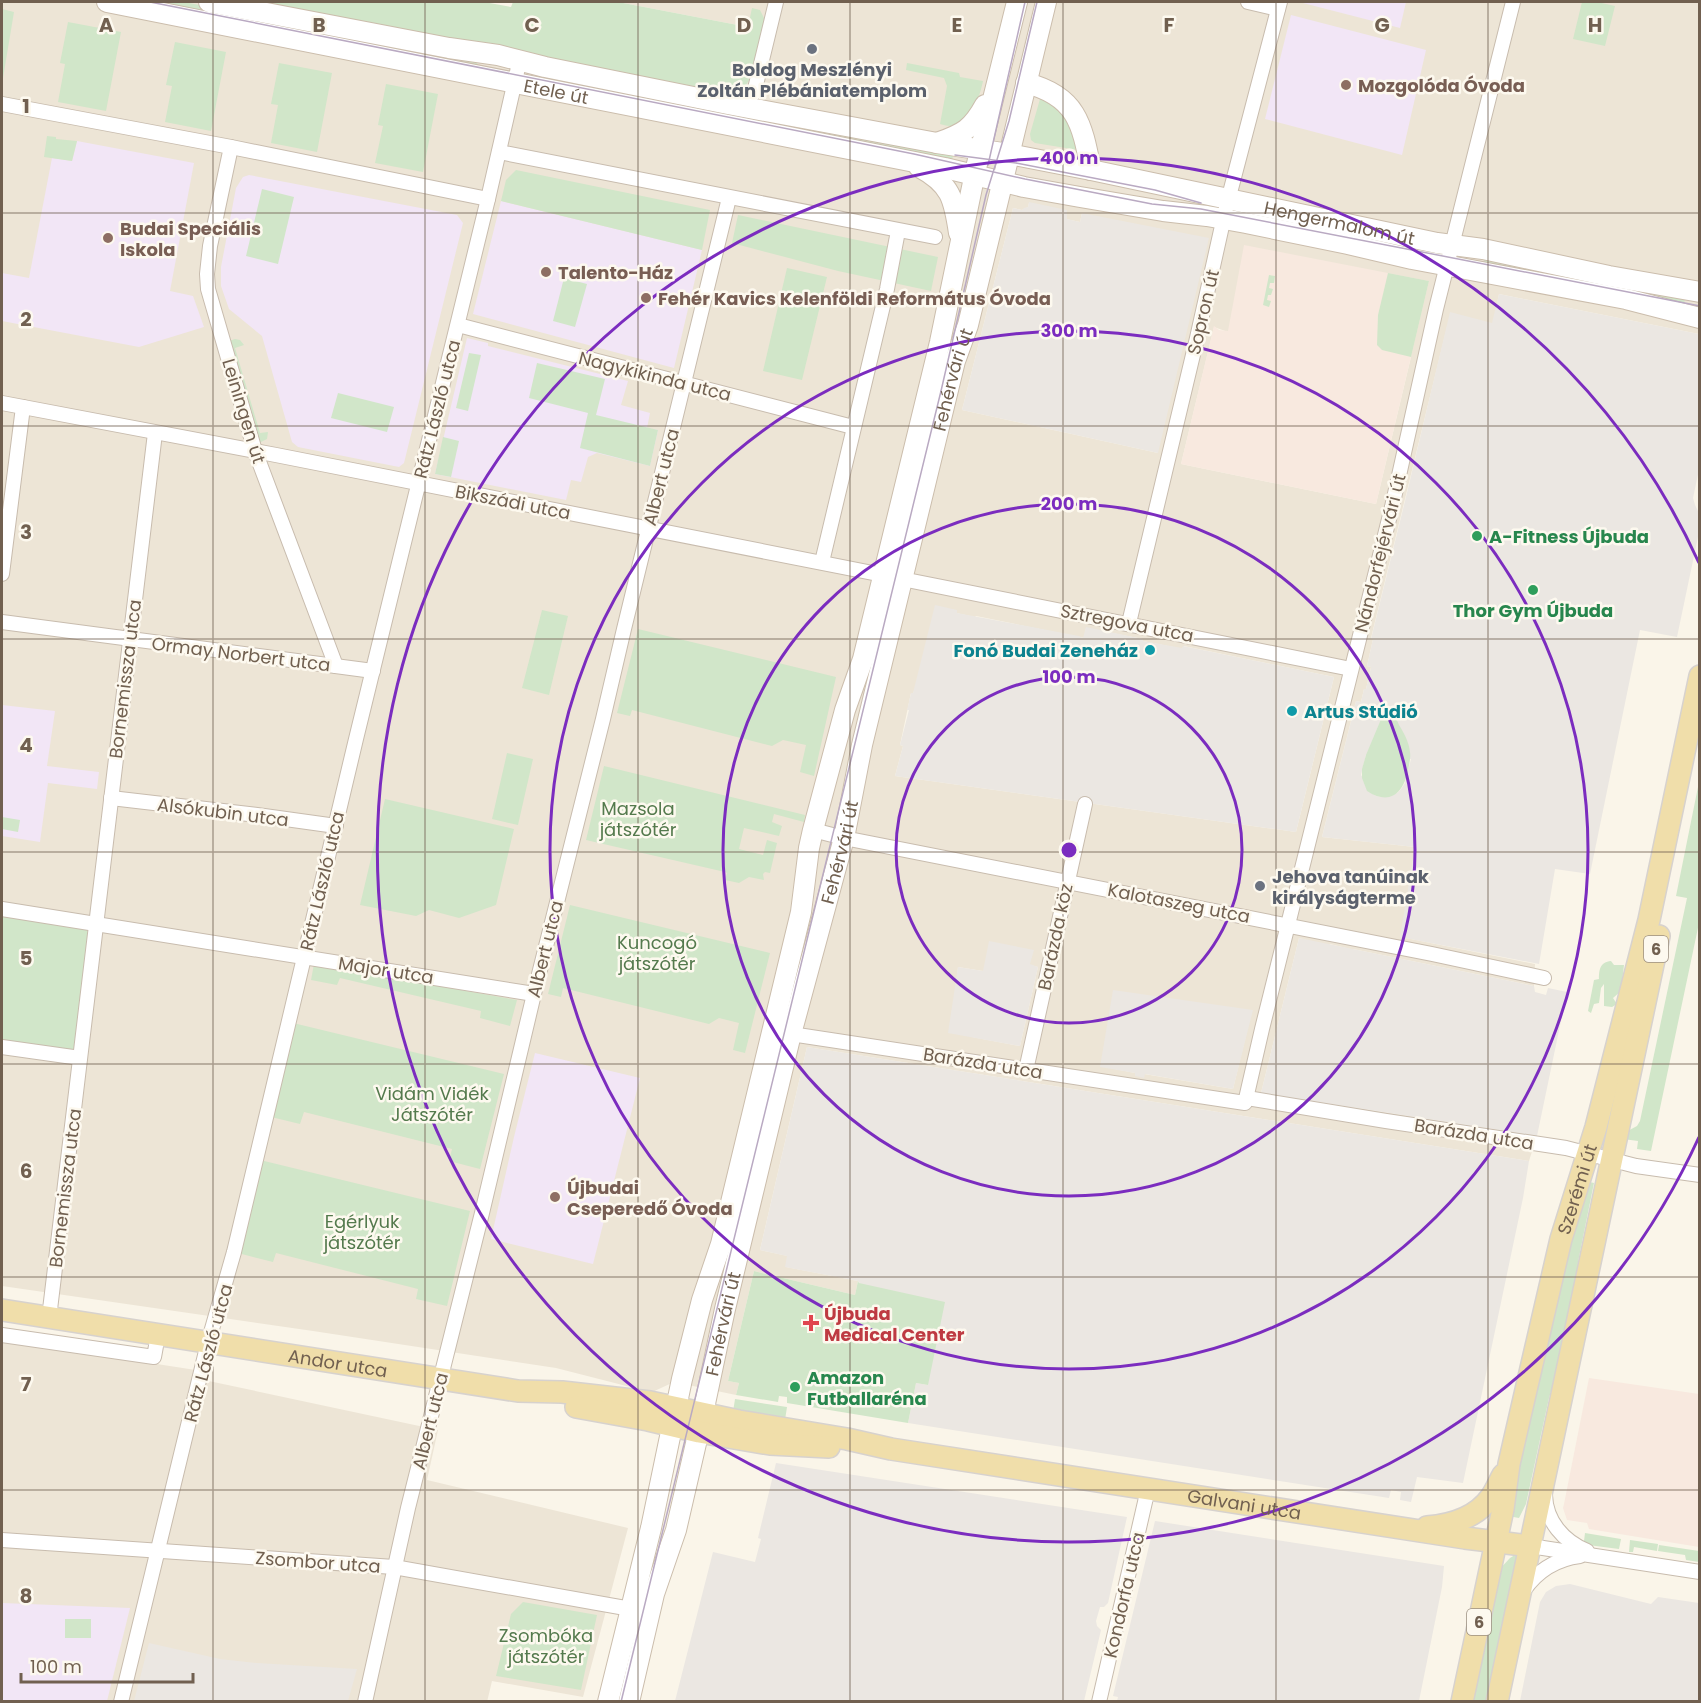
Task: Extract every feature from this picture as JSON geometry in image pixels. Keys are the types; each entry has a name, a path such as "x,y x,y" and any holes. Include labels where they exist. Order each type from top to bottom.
{"main road":[{"name":"Szerémi út","path":"1462,1701 1496,1543 1509,1464 1561,1239 1612,1069 1648,920 1700,676"},
{"name":"Szerémi út","path":"1497,1701 1700,739"},
{"name":"Andor utca","path":"2,1310 518,1391 560,1404 648,1420 674,1416 701,1423"},
{"name":"Galvani utca","path":"701,1423 891,1449 1496,1543 1530,1546"},
{"path":"1405,1529 1434,1527 1471,1516 1490,1499 1509,1464"}],"street":[{"name":"Etele út","path":"107,2 1003,182"},
{"name":"Etele út","path":"209,2 449,48 498,54 556,69 728,104 980,149"},
{"path":"754,93 776,2"},
{"name":"Fehérvári út","path":"629,1701 654,1594 676,1530 725,1309 791,1034 844,838 960,240 994,90 1017,2"},
{"name":"Fehérvári út","path":"608,1701 651,1528 674,1416 702,1300 721,1244 798,924 813,830 846,710 893,577 955,361 968,324 1046,2"},
{"path":"1248,2 1279,5"},
{"name":"Nándorfejérvári út","path":"1246,1101 1395,497 1450,255 1513,2"},
{"name":"Sopron út","path":"1129,623 1228,198 1279,5"},
{"name":"Rátz László utca","path":"121,1701 208,1343 234,1252 520,59"},
{"path":"1026,83 1058,95 1072,110 1084,134 1091,170"},
{"path":"938,143 957,136 975,123 994,90"},
{"path":"728,104 754,93"},
{"path":"754,93 778,113"},
{"path":"2,104 488,199"},
{"name":"Leiningen út","path":"231,147 210,246 208,289 255,451 336,666"},
{"name":"Hengermalom út","path":"980,149 1228,198 1700,318"},
{"path":"499,152 935,237"},
{"path":"906,161 935,176 949,191 960,240"},
{"name":"Hengermalom út","path":"1003,182 1080,197 1224,219 1412,259 1493,251 1700,292"},
{"name":"Albert utca","path":"365,1701 394,1567 594,759 729,198"},
{"path":"822,562 887,289 898,231"},
{"name":"Nagykikinda utca","path":"458,324 853,427"},
{"name":"Bikszádi utca","path":"2,403 893,577"},
{"path":"2,574 23,407"},
{"name":"Bornemissza utca","path":"49,1318 155,433"},
{"name":"Sztregova utca","path":"893,577 1351,669"},
{"name":"Ormay Norbert utca","path":"2,622 373,671"},
{"name":"Alsókubin utca","path":"111,798 336,826"},
{"name":"Barázda köz","path":"1026,1070 1085,804"},
{"name":"Kalotaszeg utca","path":"813,830 1545,978"},
{"name":"Major utca","path":"2,909 534,994"},
{"name":"Barázda utca","path":"791,1034 1566,1148 1636,1166 1700,1175"},
{"path":"2,1047 80,1058"},
{"path":"2,1335 154,1357 158,1335"},
{"name":"Galvani utca","path":"1545,1480 1546,1507 1553,1524 1578,1547 1600,1556"},
{"name":"Kondorfa utca","path":"1099,1701 1148,1489"},
{"name":"Zsombor utca","path":"2,1540 394,1567 631,1609"},
{"name":"Galvani utca","path":"1530,1546 1700,1572"},
{"name":"Galvani utca","path":"1520,1595 1541,1570 1554,1563 1577,1557 1600,1556"}],"shaded area":[{"path":"2,2 227,2 741,92 751,77 748,27 618,2 1699,2 1699,334 1499,294 1493,323 1447,327 1371,638 1373,639 1367,666 1371,667 1366,689 1364,689 1361,702 1356,701 1322,837 1415,847 1401,937 1535,964 1534,986 1353,949 1350,951 1350,949 1299,938 1261,1093 1537,1136 1529,1161 807,1047 760,1250 788,1256 786,1267 858,1281 855,1295 754,1271 728,1381 739,1383 736,1395 674,1382 648,1394 646,1391 556,1368 2,1286","holes":["1029,203 1067,211 1066,219 1080,222 1082,213 1158,453 962,410 1013,208 1022,210 1028,207","1214,327 1228,332 1411,357 1376,504 1181,464","957,611 956,613 1084,638 1086,628 1334,677 1296,832 895,776 903,746 900,745 911,693","1027,950 1030,965 1038,967 1020,1046 972,1037 955,995 958,967 983,971","1252,1010 1233,1089 1144,1074 1135,1076 1135,1073 1100,1066"]},
{"path":"1299,2 1406,2 1400,28"},
{"name":"Mozgolóda Óvoda","path":"1291,15 1426,50 1402,155 1265,119"},
{"name":"Budai Speciális Iskola","path":"77,141 194,163 170,291 193,296 204,327 139,347 2,321 2,273 29,278 52,158 72,161"},
{"path":"249,175 457,215 463,223 404,463 399,467 298,447 292,442 262,336 229,309 221,286 221,267 236,188 243,177"},
{"path":"501,201 702,250 674,368 473,314"},
{"path":"1029,202 1067,210 1067,219 1080,222 1082,213 1209,238 1158,453 962,410 1013,208 1022,210 1028,207"},
{"path":"1244,245 1429,281 1376,504 1181,464 1214,326 1219,330 1228,331"},
{"path":"1499,294 1699,334 1700,465 1693,498 1699,513 1699,532 1677,637 1640,630 1590,874 1555,869 1539,964 1400,937 1415,847 1322,837 1356,701 1361,702 1364,689 1366,689 1371,667 1367,666 1373,639 1371,639 1450,312 1492,323","holes":["1366,755 1411,759 1405,783 1397,793 1386,797 1376,796 1361,775"]},
{"path":"467,338 488,343 488,346 628,381 621,405 650,413 647,428 658,430 650,466 597,453 588,457 581,482 571,480 566,500 435,474"},
{"path":"935,605 957,610 957,613 1083,638 1086,627 1143,639 1143,641 1182,648 1183,646 1334,677 1296,832 895,776 903,746 900,745 909,710 907,710"},
{"path":"2,705 55,711 47,766 99,772 97,789 48,783 40,842 2,836"},
{"path":"1299,938 1534,986 1535,992 1546,995 1548,988 1567,992 1537,1136 1261,1093"},
{"path":"989,941 1034,950 1030,964 1038,967 1020,1046 948,1033 958,967 983,971"},
{"path":"1113,990 1253,1010 1233,1089 1145,1074 1144,1078 1135,1076 1135,1073 1100,1067"},
{"path":"807,1047 1529,1161 1463,1483 1417,1477 1411,1502 1400,1500 1401,1492 1391,1490 1389,1498 908,1423 916,1383 928,1385 858,1281 785,1267 787,1256 760,1250"},
{"path":"535,1053 640,1078 593,1264 491,1239"},
{"path":"2,1340 202,1371 204,1380 438,1430 427,1480 628,1528 583,1697 492,1681 487,1702 2,1701"},
{"path":"1589,1378 1699,1394 1699,1547 1589,1529 1587,1523 1567,1520 1563,1508"},
{"path":"776,1463 1127,1517 1108,1603 1100,1607 1096,1621 1101,1630 1084,1701 675,1701 713,1552 755,1562 761,1539 758,1538"},
{"path":"1155,1521 1444,1566 1442,1587 1419,1701 1117,1701 1118,1697 1113,1696"},
{"path":"1570,1584 1651,1604 1658,1597 1699,1603 1699,1701 1520,1701 1540,1602 1546,1592 1556,1586"},
{"path":"2,1603 130,1608 107,1701 2,1702"},
{"path":"149,1643 220,1659 357,1669 348,1701 134,1701"}],"green space":[{"path":"143,2 184,2 478,59 477,66"},
{"path":"227,2 484,2 511,7 513,2 618,2 748,27 752,8 760,10 765,20 751,77 743,90 733,96"},
{"path":"1582,2 1597,2 1615,6 1605,46 1573,39"},
{"path":"2,9 14,12 2,84"},
{"path":"68,22 121,32 106,111 58,102 65,64 60,63"},
{"path":"175,42 226,52 211,131 165,122 172,86 166,85"},
{"path":"279,63 332,73 317,152 271,143 278,105 271,104"},
{"path":"907,63 959,73 960,77 983,81 977,101 961,124 949,126 940,124 947,86 944,78 906,70"},
{"path":"546,74 953,154 952,162 545,81"},
{"path":"386,84 438,94 423,172 375,163 383,126 378,125"},
{"path":"1042,92 1046,101 1050,104 1056,103 1070,120 1078,150 1035,143 1031,140 1030,134"},
{"path":"47,136 77,141 72,161 44,157"},
{"path":"516,170 710,210 702,250 501,201 506,180"},
{"path":"262,189 294,197 278,264 246,256"},
{"path":"738,215 938,257 931,291 838,271 732,243"},
{"path":"1485,256 1685,296 1684,306 1483,265"},
{"path":"787,268 827,277 802,380 763,371"},
{"path":"1388,273 1429,281 1411,357 1382,350 1377,345 1378,315"},
{"path":"1269,275 1275,276 1274,283 1270,283 1269,288 1273,289 1271,295 1268,295 1267,300 1271,301 1269,307 1263,305"},
{"path":"564,278 587,284 575,327 553,321"},
{"path":"240,340 244,345 235,348 260,433 268,432 267,439 259,443 229,341"},
{"path":"469,353 481,355 468,411 456,408"},
{"path":"537,363 605,379 596,415 658,430 650,466 580,448 588,413 529,398"},
{"path":"338,393 394,407 387,432 331,418"},
{"path":"443,437 459,441 451,477 435,474"},
{"path":"542,610 568,616 549,695 522,688"},
{"path":"638,629 836,677 814,776 800,772 806,745 783,740 772,746 632,710 630,716 617,713"},
{"path":"1387,705 1406,738 1410,757 1403,786 1394,795 1382,797 1367,791 1362,778 1362,769"},
{"path":"507,753 533,759 518,825 492,819"},
{"name":"Mazsola játszótér","path":"604,766 805,815 804,822 774,814 772,822 782,826 779,836 744,828 739,849 763,855 767,840 777,843 770,873 763,874 764,880 749,877 739,883 725,880 727,873 725,872 586,840"},
{"path":"1699,782 1699,923 1651,1151 1637,1149 1638,1141 1623,1139 1624,1133 1637,1126 1640,1121 1687,898 1676,896"},
{"path":"385,799 514,829 496,905 459,918 429,910 416,916 360,905"},
{"path":"2,817 20,820 18,832 2,829"},
{"name":"Kuncogó játszótér","path":"570,905 770,953 745,1053 733,1050 739,1023 719,1018 709,1024 563,988 561,997 548,994"},
{"path":"2,909 96,925 80,1058 2,1047"},
{"path":"1611,961 1614,965 1624,965 1621,991 1613,998 1617,1004 1612,1007 1604,1006 1604,984 1601,988 1599,1003 1594,1004 1591,1013 1588,1011 1594,980 1599,979 1602,965"},
{"path":"314,964 517,1000 510,1026 480,1018 481,1011 340,978 337,985 311,980"},
{"name":"Vidám Vidék Játszótér","path":"289,1022 504,1074 480,1169 449,1161 452,1149 304,1112 300,1124 267,1116"},
{"name":"Egérlyuk játszótér","path":"256,1159 470,1211 447,1306 416,1299 418,1289 276,1253 273,1262 234,1252"},
{"path":"1585,1181 1594,1183 1578,1262 1568,1335 1549,1398 1526,1504 1519,1518 1508,1516 1549,1321"},
{"path":"754,1271 855,1295 858,1281 945,1302 928,1385 916,1383 908,1423 787,1403 787,1397 779,1396 778,1402 736,1395 739,1383 728,1381"},
{"path":"735,1399 787,1407 785,1420 733,1412"},
{"path":"1585,1533 1621,1539 1619,1549 1588,1545 1584,1541"},
{"path":"1630,1540 1658,1544 1657,1551 1634,1547 1633,1552 1629,1552"},
{"path":"1659,1545 1699,1551 1699,1562 1686,1560 1685,1555 1658,1551"},
{"path":"1518,1553 1490,1701 1468,1702 1498,1571"},
{"name":"Zsombóka játszótér","path":"523,1602 597,1615 581,1690 496,1676 511,1614"},
{"path":"65,1619 91,1619 91,1638 65,1638"}],"tram line":[{"path":"150,2 914,154 1152,204 1201,209 1700,306"},
{"path":"988,165 1025,2"},
{"path":"621,1702 941,391 986,195 1009,121 1037,2"},
{"path":"955,155 1016,163 1155,190 1201,203"}],"place":[{"name":"Boldog Meszlényi Zoltán Plébániatemplom","path":"812,49"},
{"name":"Mozgolóda Óvoda","path":"1346,85"},
{"name":"Budai Speciális Iskola","path":"108,238"},
{"name":"Talento-Ház","path":"546,272"},
{"name":"Fehér Kavics Kelenföldi Református Óvoda","path":"646,298"},
{"name":"A-Fitness Újbuda","path":"1477,536"},
{"name":"Thor Gym Újbuda","path":"1533,590"},
{"name":"Fonó Budai Zeneház","path":"1150,650"},
{"name":"Artus Stúdió","path":"1292,711"},
{"name":"Jehova tanúinak királyságterme","path":"1260,886"},
{"name":"Újbudai Cseperedő Óvoda","path":"555,1197"},
{"name":"Újbuda Medical Center","path":"811,1323"},
{"name":"Amazon Futballaréna","path":"795,1387"}]}
